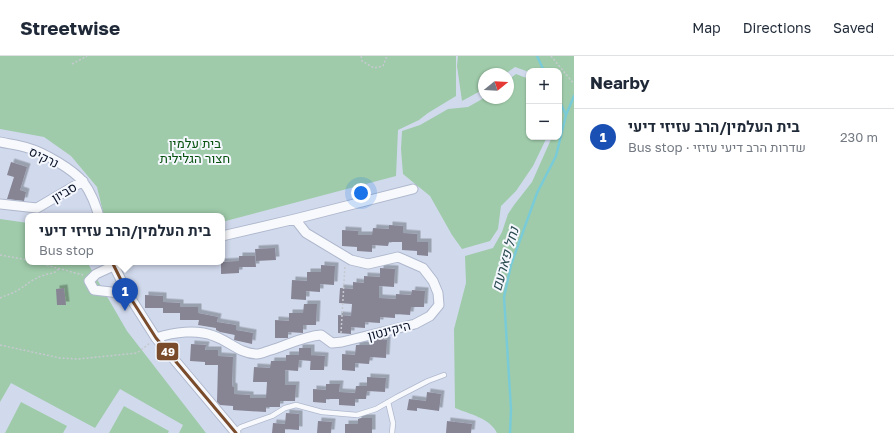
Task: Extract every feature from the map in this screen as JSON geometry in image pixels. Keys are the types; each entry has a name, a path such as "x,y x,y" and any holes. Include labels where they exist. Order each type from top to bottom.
{"street":[{"name":"נרקיס","path":"0,142 28,148 50,158 83,181"},
{"name":"סביון","path":"0,204 37,208 83,181"},
{"path":"83,181 98,213"},
{"path":"225,235 295,220 412,189"},
{"name":"היקינטון","path":"295,220 306,233 351,260 368,264 398,257 423,268 433,281 438,293 439,305 430,316 415,324 340,342"},
{"path":"110,265 96,274 89,281 94,290 128,294"},
{"path":"113,265 128,294 156,338 235,433"},
{"path":"156,338 165,335 201,333 214,336 244,352 258,354 311,335 321,335 332,343 340,342"}],"lane":[{"path":"235,433 241,427 272,416 285,408 296,406 322,412 357,415 376,409 428,381 444,375"},
{"path":"388,402 394,423 392,433"}],"path":[{"path":"72,64 87,56"},
{"path":"361,56 362,61 374,68 383,66 387,56"},
{"path":"552,56 574,84"},
{"path":"0,255 25,259"},
{"path":"340,342 346,258"},
{"path":"47,265 84,275 96,274"},
{"path":"0,298 18,290 24,284 40,276 54,273 59,268"},
{"path":"0,345 60,358 78,359 137,353 156,338"}],"green space":[{"name":"בית עלמין חצור הגלילית","path":"0,56 456,56 456,96 419,120 398,130 396,176 225,221 225,213 103,213 97,187 71,156 44,137 0,129"},
{"path":"458,56 574,56 574,433 497,433 494,428 484,420 455,408 454,329 466,283 465,256 493,248 502,232 508,214 532,182 551,140 562,140 562,68 526,68 526,71 515,67 478,68 478,92 462,101 457,66"},
{"path":"516,74 526,78 526,140 546,140 533,166 516,191 501,206 498,229 490,241 462,249 452,235 430,196 403,174 401,149 402,131 420,125 448,109 468,107 478,101 478,104 514,104 514,76"},
{"path":"0,219 25,223 25,265 89,265 127,331 206,433 179,433 183,425 120,389 95,428 11,383 0,402"},
{"path":"21,402 67,426 63,433 5,433"},
{"path":"124,406 169,431 168,433 109,433"}],"building":[{"path":"11,162 27,167 20,190 26,192 24,201 7,199 14,177 7,175"},
{"path":"389,225 403,226 403,233 417,234 417,242 428,242 428,256 417,255 417,251 402,250 402,242 389,242 388,246 372,245 372,252 357,251 357,247 342,246 342,230 358,231 358,235 372,235 373,228 389,229"},
{"path":"275,248 276,260 256,261 255,249"},
{"path":"239,256 255,256 256,267 239,267 239,273 221,274 221,265 225,265 225,262 239,261"},
{"path":"321,265 335,266 334,285 320,284 320,292 306,291 306,300 291,299 292,280 307,281 307,272 321,272"},
{"path":"380,268 395,269 394,287 379,286 379,298 396,299 396,294 411,295 412,290 425,291 424,307 411,307 410,315 395,314 395,318 380,317 380,323 365,322 365,328 351,327 351,334 338,333 338,315 351,316 352,304 339,303 340,288 353,289 353,282 364,283 364,276 380,277"},
{"path":"64,288 66,305 57,305 56,289"},
{"path":"145,295 163,296 163,302 180,303 180,307 198,307 198,313 218,317 217,322 236,325 236,330 253,333 252,344 234,340 235,335 220,332 216,330 216,328 198,325 199,320 180,320 180,313 163,313 163,308 145,308"},
{"path":"304,304 317,304 316,325 303,325 303,333 288,332 288,338 275,338 275,320 289,321 289,313 303,313"},
{"path":"378,339 387,340 386,358 370,357 369,364 355,363 355,371 342,370 342,354 355,355 356,345 370,345 370,341"},
{"path":"191,344 206,345 205,350 218,350 218,356 233,357 232,386 234,387 234,394 250,395 250,398 266,398 267,382 253,382 254,367 270,368 271,361 286,361 286,355 299,355 299,348 311,348 311,361 299,360 298,371 285,370 285,385 296,385 295,401 280,401 280,407 266,407 266,412 233,410 233,406 220,405 217,402 218,365 205,365 205,362 190,361"},
{"path":"311,355 325,356 324,370 310,370"},
{"path":"367,377 386,378 385,392 367,391 366,399 355,399 355,406 339,405 339,399 326,399 326,403 313,402 313,389 326,390 326,384 340,384 339,392 355,393 356,386 367,386"},
{"path":"427,392 441,394 439,411 417,408 417,411 407,410 409,399 426,401"},
{"path":"286,413 299,414 299,430 285,429 285,433 272,433 273,423 285,424"},
{"path":"372,418 372,433 345,433 345,424 358,424 358,419"},
{"path":"318,421 332,422 331,433 317,433"},
{"path":"447,421 472,424 471,433 446,433"}],"waterway":[{"name":"נחל פארעם","path":"537,56 543,68"},
{"path":"566,115 574,96"},
{"name":"נחל פארעם","path":"510,433 511,409 504,297 511,265 537,193 556,156 566,115 561,104"}],"transit line":[{"name":"49","path":"114,265 128,294 156,338 236,433"}],"place":[{"name":"בית העלמין/הרב עזיזי דיעי","path":"125,311"}]}
